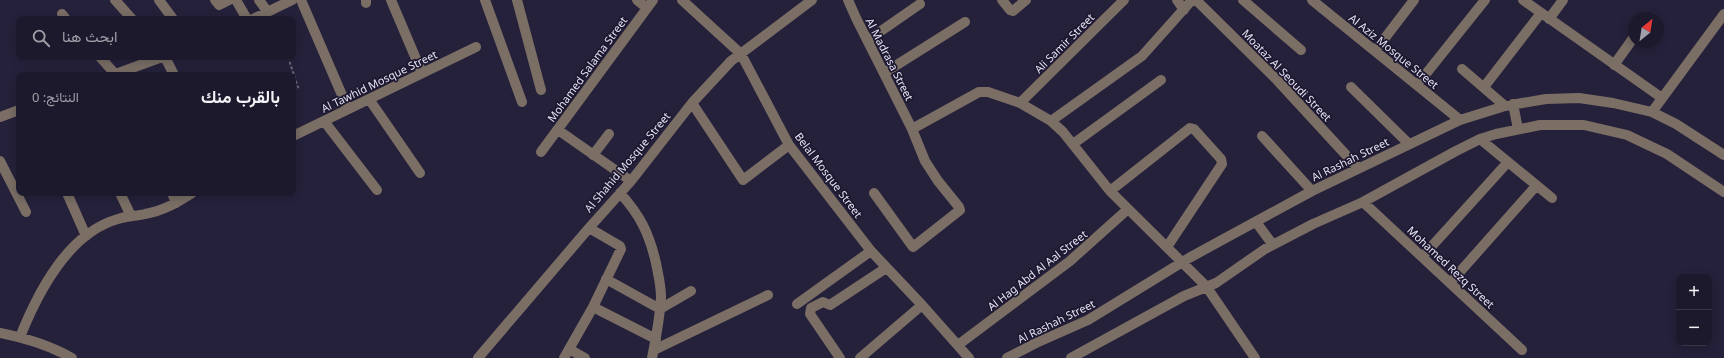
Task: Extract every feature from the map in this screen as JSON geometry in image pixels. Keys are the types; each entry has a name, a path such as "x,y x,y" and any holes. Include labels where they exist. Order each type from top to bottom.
{"street":[{"path":"115,0 129,16"},
{"path":"159,0 171,16"},
{"path":"215,0 219,6 229,0"},
{"path":"236,0 245,16"},
{"path":"259,0 267,11"},
{"path":"258,16 292,0"},
{"path":"301,0 348,109"},
{"path":"391,0 422,73"},
{"path":"485,0 522,102"},
{"path":"517,0 541,90"},
{"path":"637,0 650,4"},
{"name":"Belal Mosque Street","path":"682,0 740,54 789,145 886,268 922,305 969,358"},
{"name":"Al Shahid Mosque Street","path":"478,358 588,228 631,181 692,103 726,66 812,0"},
{"name":"Al Madrasa Street","path":"848,0 912,129 928,166 959,207 959,212 912,247 874,193"},
{"path":"1002,0 1010,10 1014,10 1026,0"},
{"name":"Ali Samir Street","path":"1020,103 1124,0"},
{"path":"1177,0 1184,10"},
{"path":"1051,121 1136,61 1192,0"},
{"name":"Moataz Al Seoudi Street","path":"1196,0 1277,80 1358,168"},
{"path":"1243,0 1301,50"},
{"path":"1375,51 1414,0"},
{"path":"1417,85 1485,0"},
{"path":"1523,0 1614,66 1662,98"},
{"path":"1484,87 1545,16 1563,0"},
{"name":"Al Aziz Mosque Street","path":"1316,1 1460,120"},
{"name":"Mohamed Salama Street","path":"541,152 650,4"},
{"path":"868,40 920,4"},
{"path":"1652,112 1724,14"},
{"path":"884,73 965,22"},
{"path":"1614,66 1628,46"},
{"name":"Al Tawhid Mosque Street","path":"296,135 476,47"},
{"path":"102,60 112,72"},
{"path":"123,72 155,60"},
{"path":"165,60 172,72"},
{"path":"1462,69 1510,106 1517,125"},
{"path":"1073,144 1161,80"},
{"path":"1351,87 1409,144"},
{"path":"912,129 979,92 988,92 1020,103 1051,121 1073,144 1110,191 1203,284 1255,358"},
{"name":"Al Rashah Street","path":"1007,358 1036,343 1088,320 1184,264 1259,225 1312,191 1460,120 1510,106 1546,99 1579,98 1612,103 1652,112 1676,124 1724,155"},
{"path":"369,99 420,174"},
{"path":"692,103 743,180 789,145"},
{"path":"0,117 16,111"},
{"path":"324,121 377,190"},
{"path":"1071,358 1203,284 1226,277 1271,242 1363,202 1480,139 1517,125 1584,125 1627,135 1667,154 1724,192"},
{"path":"1110,191 1190,128 1193,129 1222,160 1222,164 1166,247"},
{"path":"558,130 631,181"},
{"path":"593,155 608,134"},
{"path":"1262,136 1312,191"},
{"path":"1480,139 1552,198"},
{"path":"0,160 16,192"},
{"path":"1422,257 1508,162"},
{"path":"1450,283 1536,186"},
{"path":"620,193 643,223 650,240 659,276 661,295 660,309 653,354"},
{"path":"18,196 26,212"},
{"path":"68,196 86,236"},
{"path":"121,196 131,216"},
{"path":"173,196 176,203"},
{"path":"20,337 44,285 63,258 86,236 107,223 131,216 146,214 176,203 187,196"},
{"name":"Mohamed Rezq Street","path":"1363,202 1522,350"},
{"name":"Al Hag Abd Al Aal Street","path":"958,345 1070,261 1128,209"},
{"path":"1259,225 1271,242"},
{"path":"585,358 567,354 593,307 621,248 588,228"},
{"path":"797,304 872,251"},
{"path":"840,358 810,314 810,310 812,307 823,302 830,305 886,268"},
{"path":"606,279 660,309"},
{"path":"660,309 691,291"},
{"path":"653,354 768,296"},
{"path":"860,358 922,305"},
{"path":"593,307 656,339"},
{"path":"0,333 20,337 57,350 72,358"}],"path":[{"path":"289,60 293,72"},
{"path":"296,81 299,90"}]}
